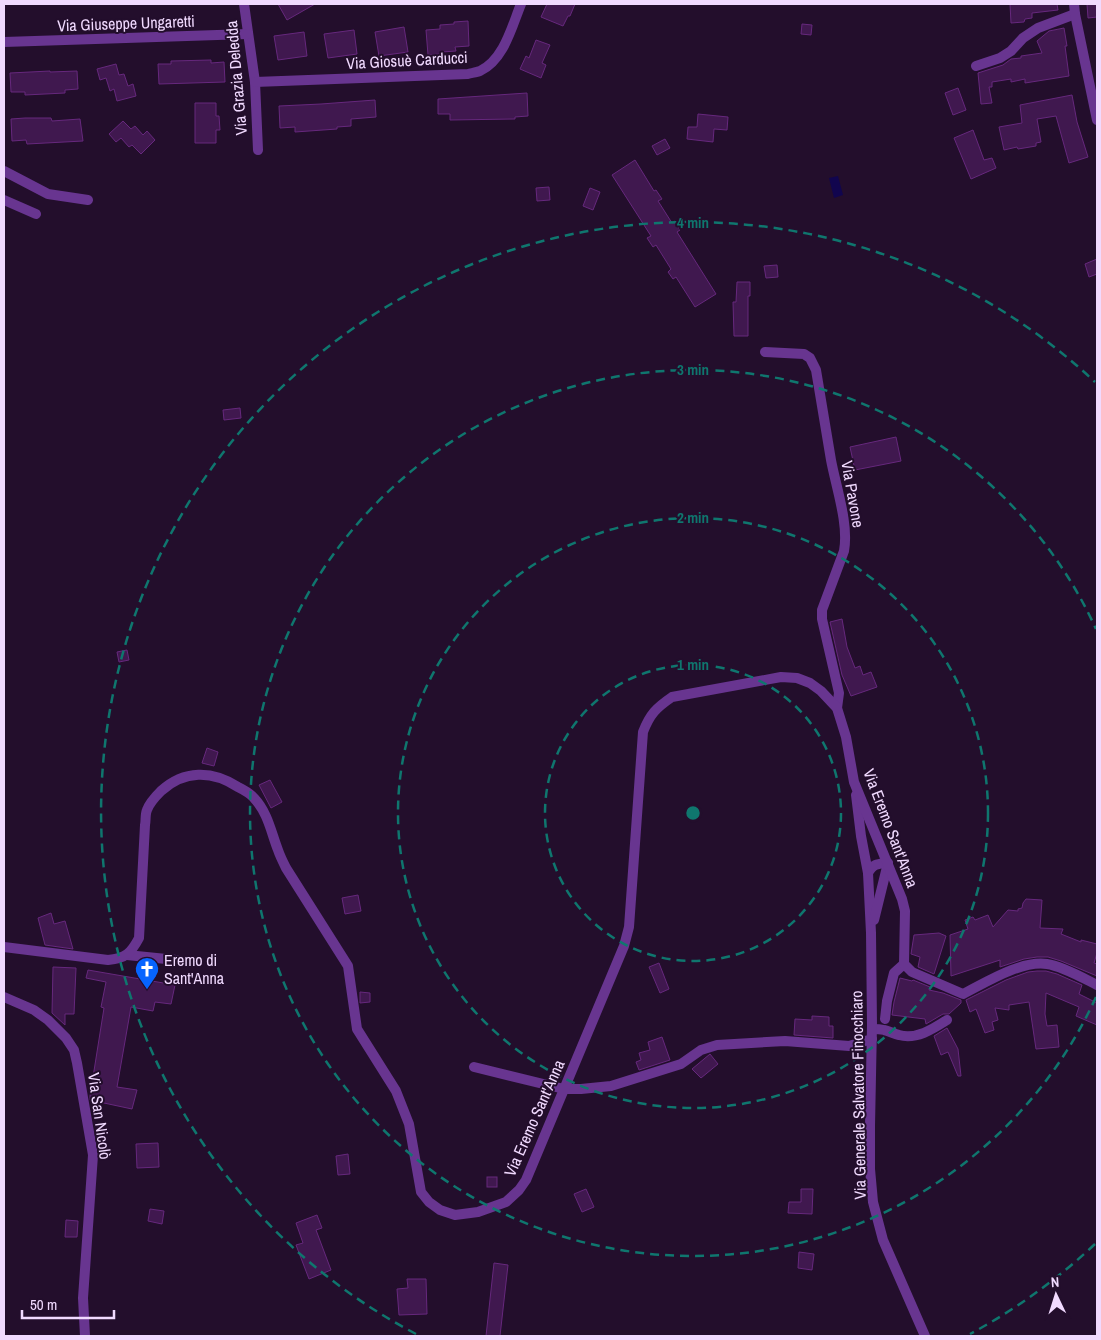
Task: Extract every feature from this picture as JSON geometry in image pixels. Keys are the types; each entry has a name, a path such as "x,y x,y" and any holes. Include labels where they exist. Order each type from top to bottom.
{"street":[{"name":"Via Grazia Deledda","path":"244,4 255,82 258,150"},
{"name":"Via Giosuè Carducci","path":"255,82 468,74 481,70 490,64 504,47 521,4"},
{"path":"976,66 1000,58 1012,51 1024,38 1038,28 1075,9 1097,120"},
{"name":"Via Giuseppe Ungaretti","path":"4,42 248,34"},
{"path":"4,172 48,194 88,200"},
{"path":"4,200 36,214"},
{"name":"Via Pavone","path":"765,352 804,354 810,358 816,370 846,543 822,610 822,619 839,693 837,708"},
{"name":"Via Eremo Sant'Anna","path":"128,955 139,938 147,810 157,795 170,782 185,776 198,774 216,776 230,781 252,796 261,806 286,868 348,966 356,1029 396,1091 409,1124 422,1192 429,1202 440,1210 455,1215 478,1212 506,1202 519,1190 526,1180 621,954 629,927 644,732 648,720 661,705 672,697 781,678 797,678 810,683 821,691 837,708 846,737 854,782 902,899 905,911 904,964"},
{"path":"854,782 868,873 871,933"},
{"path":"868,873 876,864 888,863 871,933"},
{"name":"Via Generale Salvatore Finocchiaro","path":"871,933 870,1169 873,1202 882,1240 925,1336"},
{"path":"4,947 108,960 128,955 176,960"},
{"path":"885,1019 894,973 904,964 912,972 963,994 999,975 1028,965 1046,964 1066,970 1097,985"},
{"name":"Via San Nicolò","path":"4,998 34,1010 48,1020 66,1038 74,1050 78,1063 93,1155 83,1298 84,1336"},
{"path":"474,1067 564,1089 581,1089 611,1086 681,1064 702,1050 717,1045 785,1040 849,1046 884,1030 901,1036 919,1035 939,1026 947,1020"}],"shaded area":[{"path":"838,176 843,195 834,198 829,178"}],"building":[{"path":"278,4 315,4 287,20"},
{"path":"547,4 575,4 563,26 541,17"},
{"path":"1010,4 1057,4 1058,10 1032,13 1032,18 1025,19 1024,22 1011,23"},
{"path":"1087,4 1097,4 1097,17 1088,18"},
{"path":"468,21 469,46 455,47 456,51 428,55 426,30 440,29 440,25 454,24 454,22"},
{"path":"802,24 812,25 811,35 801,34"},
{"path":"404,27 408,52 379,56 375,32"},
{"path":"1064,28 1069,76 1025,83 1025,79 1011,82 1011,79 992,82 992,87 989,87 992,103 981,104 978,73 1003,65 1011,59 1042,53 1037,41 1049,31"},
{"path":"354,30 357,54 328,58 324,34"},
{"path":"304,32 307,56 278,60 274,36"},
{"path":"536,40 550,45 542,63 546,65 541,78 520,69 526,56 529,58"},
{"path":"211,60 211,63 224,62 225,82 159,84 158,64 171,64 171,61"},
{"path":"116,64 119,75 124,74 128,86 133,84 136,96 117,101 114,89 110,91 106,78 100,80 97,69"},
{"path":"77,71 78,89 65,90 65,93 25,95 25,92 11,92 10,73"},
{"path":"958,88 966,110 953,115 945,93"},
{"path":"527,93 528,116 515,117 515,119 450,120 450,114 438,114 438,99"},
{"path":"1072,95 1077,122 1088,157 1069,163 1056,116 1037,119 1041,142 1036,143 1036,146 1004,150 999,127 1022,123 1020,105"},
{"path":"375,100 376,117 351,119 351,126 295,132 295,127 280,128 279,106"},
{"path":"195,103 216,103 216,116 219,116 220,130 216,130 216,143 195,143"},
{"path":"698,114 728,117 727,130 714,129 713,142 687,139 688,127 697,127"},
{"path":"51,118 52,121 80,119 83,141 27,144 26,140 12,141 11,119"},
{"path":"123,121 131,129 135,126 143,135 147,131 155,140 141,154 132,145 129,147 121,138 116,142 109,134"},
{"path":"973,130 984,160 992,158 996,168 971,179 954,138"},
{"path":"665,139 670,148 657,155 652,146"},
{"path":"635,160 654,191 656,190 662,199 658,201 672,223 675,221 680,230 677,232 716,294 695,307 676,277 673,279 668,272 671,269 656,245 653,247 647,238 651,236 612,175"},
{"path":"549,187 550,200 537,201 536,188"},
{"path":"590,188 600,192 593,210 583,206"},
{"path":"1097,259 1097,274 1089,277 1085,264"},
{"path":"777,265 778,277 766,278 764,266"},
{"path":"737,282 750,282 748,336 734,336 733,302 736,302"},
{"path":"240,408 241,418 224,420 223,410"},
{"path":"896,437 901,461 855,470 850,447"},
{"path":"842,619 847,647 855,668 860,666 863,675 871,672 877,687 851,696 842,675 830,622"},
{"path":"127,650 129,660 119,662 117,652"},
{"path":"207,748 218,752 214,766 202,763"},
{"path":"270,780 282,802 271,808 259,785"},
{"path":"358,895 361,911 345,914 342,898"},
{"path":"1026,899 1042,900 1040,928 1063,929 1061,934 1081,942 1081,940 1097,944 1094,963 1097,964 1097,976 1061,961 1048,957 1037,957 1000,967 1000,960 951,976 950,935 968,929 965,920 973,917 975,920 988,915 993,927 1008,910 1018,911 1018,909 1022,908"},
{"path":"51,913 54,924 65,921 73,949 45,945 38,918"},
{"path":"939,933 946,936 934,974 918,967 920,957 911,954 914,935"},
{"path":"659,963 669,989 660,993 649,967"},
{"path":"53,967 76,968 74,1014 65,1014 65,1025 52,1013"},
{"path":"88,970 175,985 171,1004 155,1002 153,1011 131,1007 117,1087 137,1090 132,1109 90,1100 104,1008 101,1007 106,982 86,978"},
{"path":"1037,971 1057,974 1082,985 1079,994 1097,1003 1097,1025 1076,1016 1079,1007 1046,993 1045,1014 1047,1026 1057,1025 1059,1047 1036,1049 1029,1002 1009,1005 1009,1010 995,1008 998,1020 992,1022 994,1030 985,1033 976,1009 970,1012 966,1000 1006,980 1028,972"},
{"path":"900,978 913,980 930,987 929,990 961,1000 961,1003 949,1014 943,1014 926,1024 925,1019 892,1015"},
{"path":"360,992 370,993 370,1002 360,1003"},
{"path":"812,1016 829,1017 829,1026 833,1026 833,1038 794,1035 795,1019 812,1020"},
{"path":"947,1028 958,1049 961,1076 958,1076 948,1052 941,1055 934,1036"},
{"path":"662,1037 670,1060 639,1070 636,1062 641,1060 639,1053 650,1050 648,1042"},
{"path":"710,1054 718,1064 701,1078 692,1069"},
{"path":"158,1143 159,1167 137,1168 136,1144"},
{"path":"348,1154 350,1174 338,1175 336,1156"},
{"path":"487,1177 497,1177 497,1187 487,1187"},
{"path":"586,1189 594,1207 582,1212 574,1194"},
{"path":"801,1189 813,1189 812,1214 788,1213 789,1202 801,1202"},
{"path":"150,1209 164,1211 162,1224 148,1221"},
{"path":"317,1215 322,1228 316,1230 331,1270 309,1279 296,1245 303,1243 296,1223"},
{"path":"66,1220 78,1221 77,1237 65,1237"},
{"path":"799,1252 814,1254 812,1270 798,1268"},
{"path":"494,1263 508,1265 500,1336 486,1336"},
{"path":"407,1279 426,1279 427,1314 399,1315 397,1289 408,1288"}],"place":[{"name":"Eremo di Sant'Anna","path":"147,990"}]}
